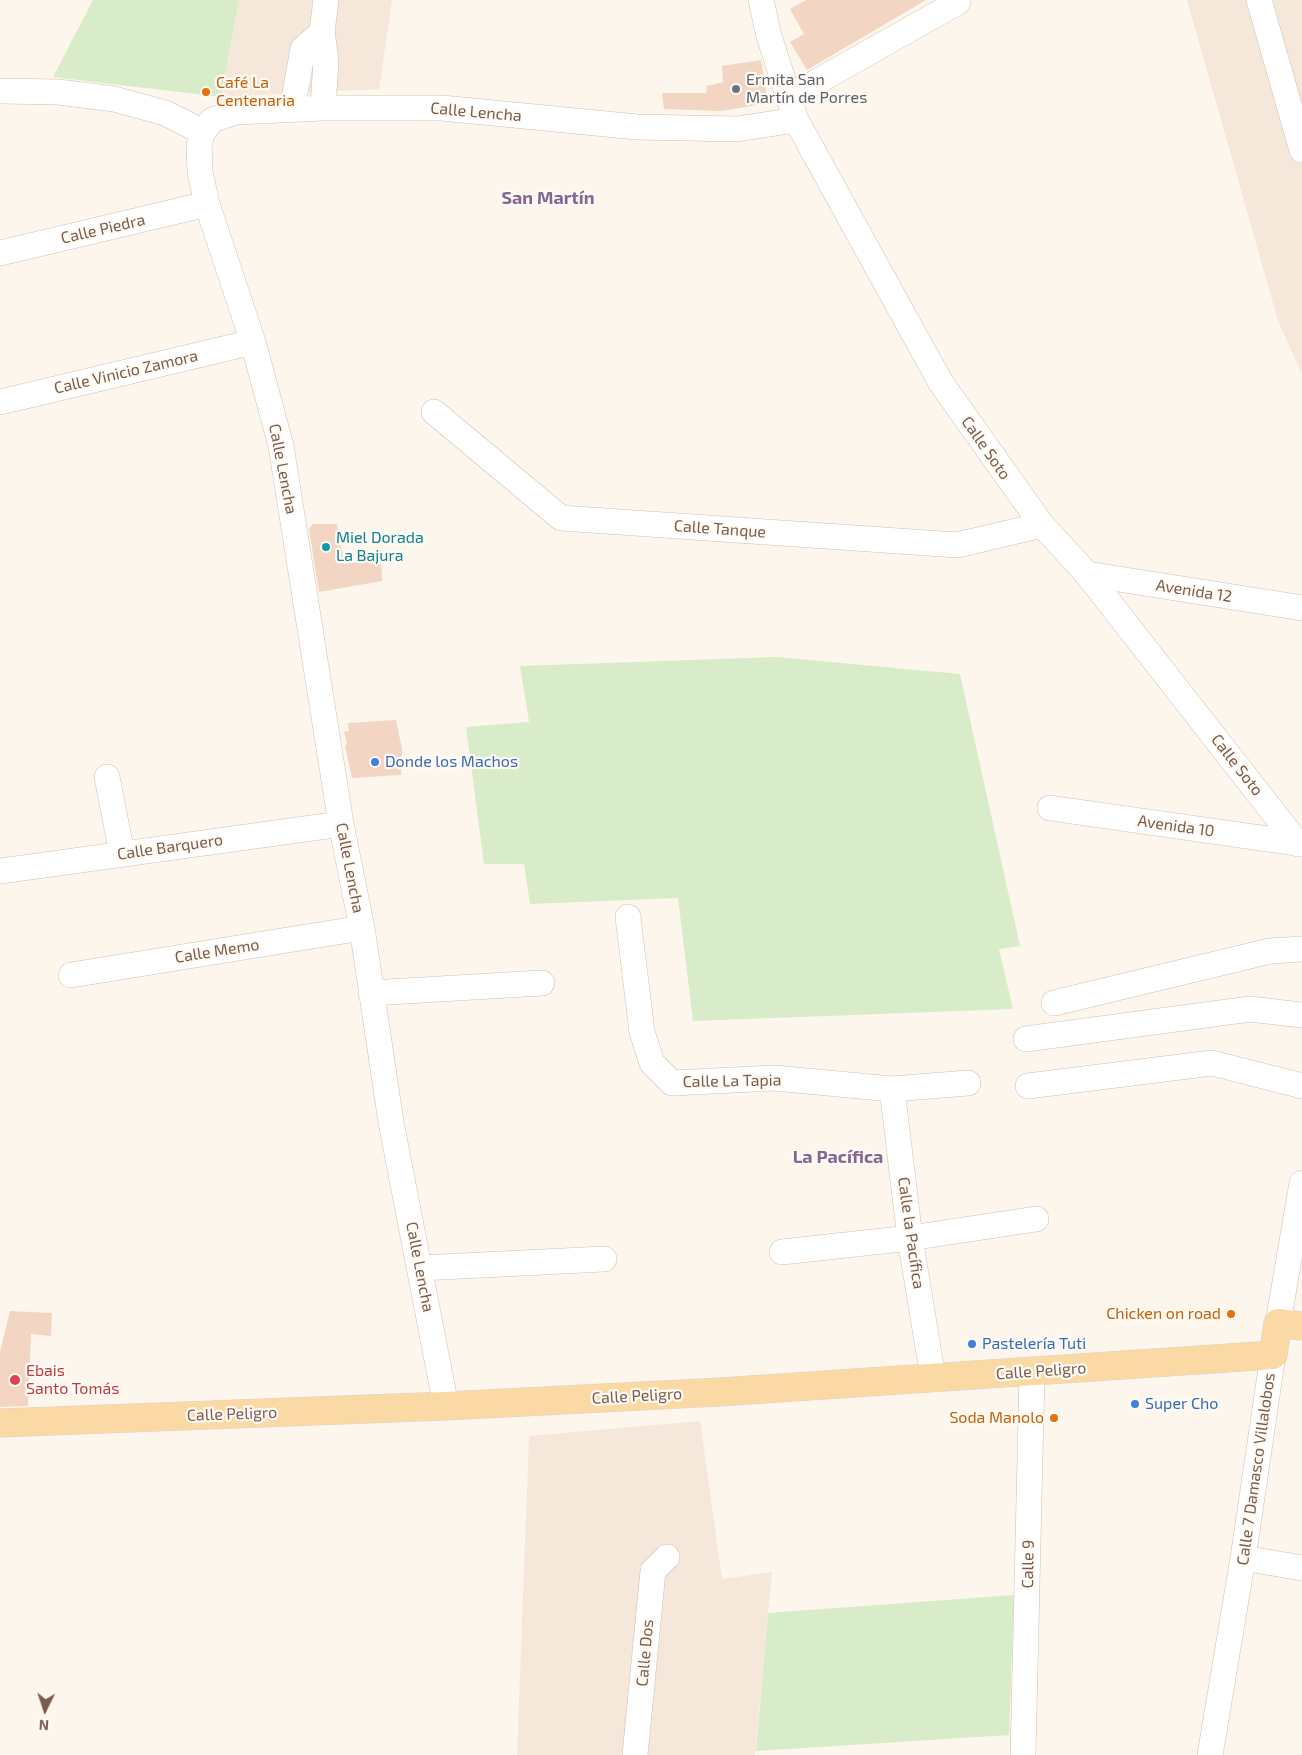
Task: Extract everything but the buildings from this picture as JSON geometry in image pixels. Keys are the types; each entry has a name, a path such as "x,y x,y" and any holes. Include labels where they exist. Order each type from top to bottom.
{"main road":[{"name":"Calle 7 Damasco Villalobos","path":"1272,1355 1290,1325"},
{"name":"Calle Peligro","path":"0,1423 446,1406 720,1392 1272,1355"}],"street":[{"path":"323,108 326,60 322,32 326,0"},
{"name":"Calle Soto","path":"761,0 792,109 941,384 1042,525 1087,574 1300,844"},
{"path":"1259,0 1302,150"},
{"path":"792,109 958,2"},
{"path":"292,110 303,49 322,32"},
{"path":"0,92 58,92 114,99 165,113 203,132"},
{"name":"Calle Lencha","path":"446,1406 391,1122 362,928 341,824 281,446 253,342 207,204 200,172 199,145 203,132 212,120 236,112 323,108 442,108 637,127 737,129 792,109"},
{"name":"Calle Piedra","path":"0,253 207,204"},
{"name":"Calle Vinicio Zamora","path":"0,402 253,342"},
{"name":"Calle Tanque","path":"434,412 562,518 957,545 1042,525"},
{"name":"Avenida 12","path":"1087,574 1302,608"},
{"path":"107,777 122,854"},
{"name":"Avenida 10","path":"1050,808 1300,844"},
{"name":"Calle Barquero","path":"0,871 341,824"},
{"name":"Calle La Tapia","path":"628,917 642,1032 652,1063 672,1083 774,1078 892,1089 968,1083"},
{"name":"Calle Memo","path":"71,974 362,928"},
{"path":"1054,1003 1270,952 1302,949"},
{"path":"371,993 542,983"},
{"path":"1026,1039 1250,1009 1302,1015"},
{"path":"1028,1086 1212,1063 1302,1086"},
{"name":"Calle la Pacífica","path":"892,1089 910,1238 933,1378"},
{"name":"Calle 7 Damasco Villalobos","path":"1290,1325 1302,1183"},
{"path":"782,1252 910,1238 1036,1219"},
{"path":"420,1268 604,1259"},
{"name":"Calle 7 Damasco Villalobos","path":"1210,1755 1243,1558 1272,1355"},
{"name":"Calle 9","path":"1023,1755 1032,1372"},
{"name":"Calle Dos","path":"635,1755 653,1571 667,1557"},
{"path":"1243,1558 1302,1568"}],"shaded area":[{"path":"239,0 392,0 379,89 221,97"},
{"path":"1187,0 1302,0 1302,374 1278,321"},
{"path":"700,1421 722,1579 772,1572 755,1755 517,1755 529,1436"}],"green space":[{"path":"93,0 239,0 221,97 53,77"},
{"path":"776,657 960,674 1020,946 999,949 1013,1009 693,1021 678,898 530,904 524,864 484,864 466,727 529,722 520,666"},
{"path":"1014,1595 1009,1735 756,1751 768,1613"}],"place":[{"name":"Ermita San Martín de Porres","path":"736,89"},
{"name":"Café La Centenaria","path":"206,92"},
{"name":"Miel Dorada La Bajura","path":"326,547"},
{"name":"Donde los Machos","path":"375,762"},
{"name":"Chicken on road","path":"1231,1314"},
{"name":"Pastelería Tuti","path":"972,1344"},
{"name":"Ebais Santo Tomás","path":"15,1380"},
{"name":"Super Cho","path":"1135,1404"},
{"name":"Soda Manolo","path":"1054,1418"}],"district":[{"name":"San Martín","path":"548,198"},
{"name":"La Pacífica","path":"838,1157"}]}
